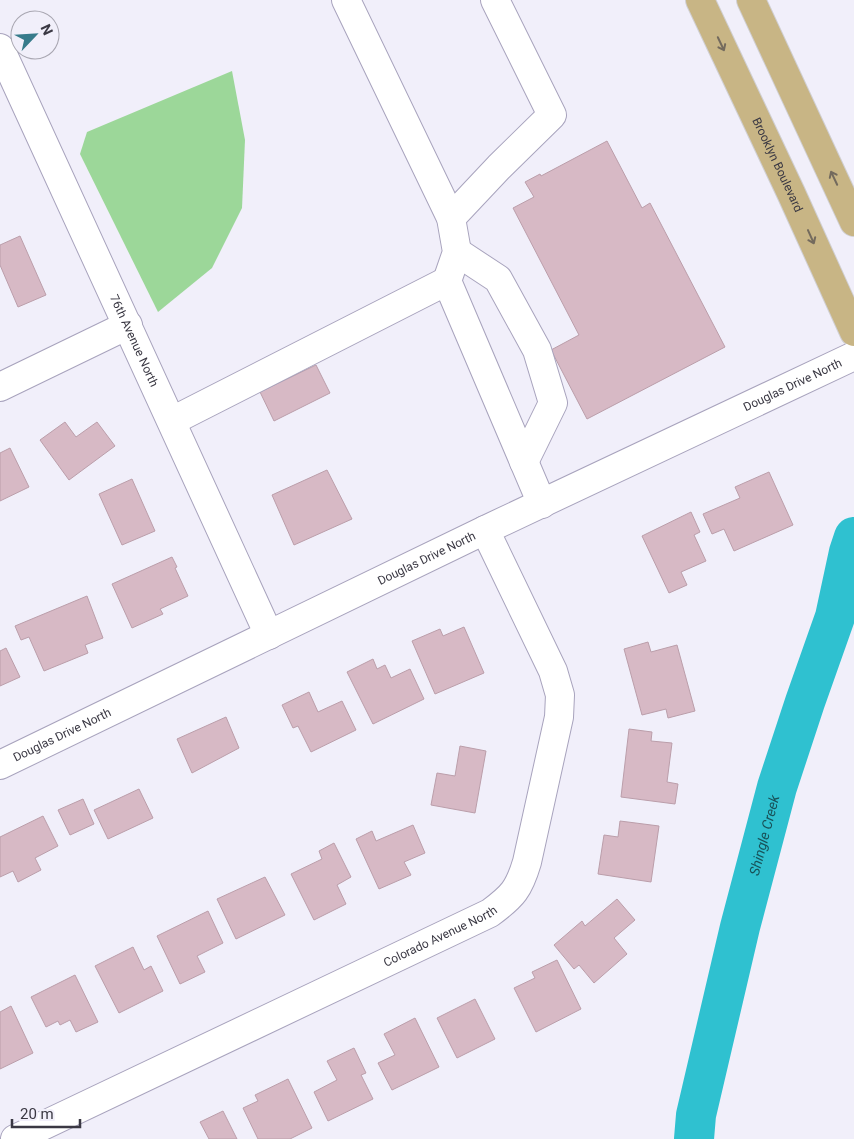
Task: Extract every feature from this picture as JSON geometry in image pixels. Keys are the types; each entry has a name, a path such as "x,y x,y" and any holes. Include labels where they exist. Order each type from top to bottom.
{"main road":[{"name":"Brooklyn Boulevard","path":"700,0 791,192 854,332"},
{"path":"751,0 854,222"}],"street":[{"path":"346,0 451,218 457,252 447,281 542,504"},
{"path":"451,218 498,167 552,115 495,0"},
{"name":"76th Avenue North","path":"0,48 269,635"},
{"path":"457,252 498,279 537,350 553,403 524,462"},
{"path":"172,421 447,281"},
{"path":"0,387 128,325"},
{"name":"Douglas Drive North","path":"0,765 484,530 854,356"},
{"name":"Colorado Avenue North","path":"15,1139 490,913 508,900 521,883 527,862 559,717 560,695 553,671 484,530"}],"green space":[{"path":"232,71 245,140 242,208 212,268 158,312 80,154 87,132"}],"building":[{"path":"607,141 642,208 650,203 725,347 587,419 551,350 579,335 513,208 534,197 525,182 540,174 541,176"},
{"path":"20,236 46,295 18,307 0,265 0,245"},
{"path":"316,365 330,393 274,421 260,392"},
{"path":"65,422 76,437 97,422 115,446 69,480 40,440"},
{"path":"10,448 29,487 0,501 0,453"},
{"path":"327,470 352,519 294,545 272,495"},
{"path":"769,472 793,525 734,551 724,529 712,534 703,514 740,498 735,487"},
{"path":"132,479 155,531 122,545 99,494"},
{"path":"691,512 700,532 694,535 706,561 681,572 687,585 669,593 642,536"},
{"path":"172,557 188,596 160,609 163,614 132,628 112,584"},
{"path":"87,596 103,638 85,645 88,653 44,671 29,637 21,640 15,626"},
{"path":"464,627 484,673 435,694 412,641 440,629 443,636"},
{"path":"648,642 651,652 677,645 695,711 668,718 666,709 642,715 624,649"},
{"path":"6,648 20,677 0,686 0,651"},
{"path":"373,659 377,669 385,665 391,678 410,669 424,699 373,724 347,672"},
{"path":"309,692 318,712 342,701 356,730 311,752 298,726 293,728 282,705"},
{"path":"226,717 239,748 192,773 177,739"},
{"path":"629,729 652,732 651,741 672,743 667,782 678,784 675,804 621,797"},
{"path":"460,746 486,751 475,813 431,805 437,773 455,776"},
{"path":"139,789 153,818 108,839 94,810"},
{"path":"83,799 94,824 70,835 58,810"},
{"path":"43,816 58,846 35,858 41,870 18,882 13,871 0,877 0,837"},
{"path":"620,821 659,826 651,882 598,874 604,835 618,837"},
{"path":"413,825 425,853 404,862 411,875 379,889 356,839 372,831 376,841"},
{"path":"334,843 351,877 337,885 346,904 314,920 291,874 322,859 319,851"},
{"path":"265,877 285,915 236,939 217,899"},
{"path":"617,899 635,920 614,938 627,954 594,983 579,965 574,969 554,945 582,921 585,926"},
{"path":"208,911 223,943 197,956 205,972 180,984 157,936"},
{"path":"133,947 144,970 151,966 163,991 119,1013 95,966"},
{"path":"557,960 581,1009 536,1032 514,988 535,978 532,972"},
{"path":"75,975 98,1022 76,1032 70,1020 60,1025 58,1021 46,1027 31,997"},
{"path":"475,999 495,1039 457,1058 437,1018"},
{"path":"11,1006 33,1053 0,1069 0,1012"},
{"path":"415,1018 439,1067 392,1090 378,1063 395,1055 384,1034"},
{"path":"354,1048 366,1073 361,1075 373,1099 328,1121 314,1092 337,1080 327,1061"},
{"path":"288,1079 312,1128 290,1139 258,1139 243,1108 258,1101 255,1095"},
{"path":"223,1111 237,1139 209,1139 200,1122"}],"waterway":[{"name":"Shingle Creek","path":"694,1139 696,1115 740,927 777,787 835,617 854,537"}]}
